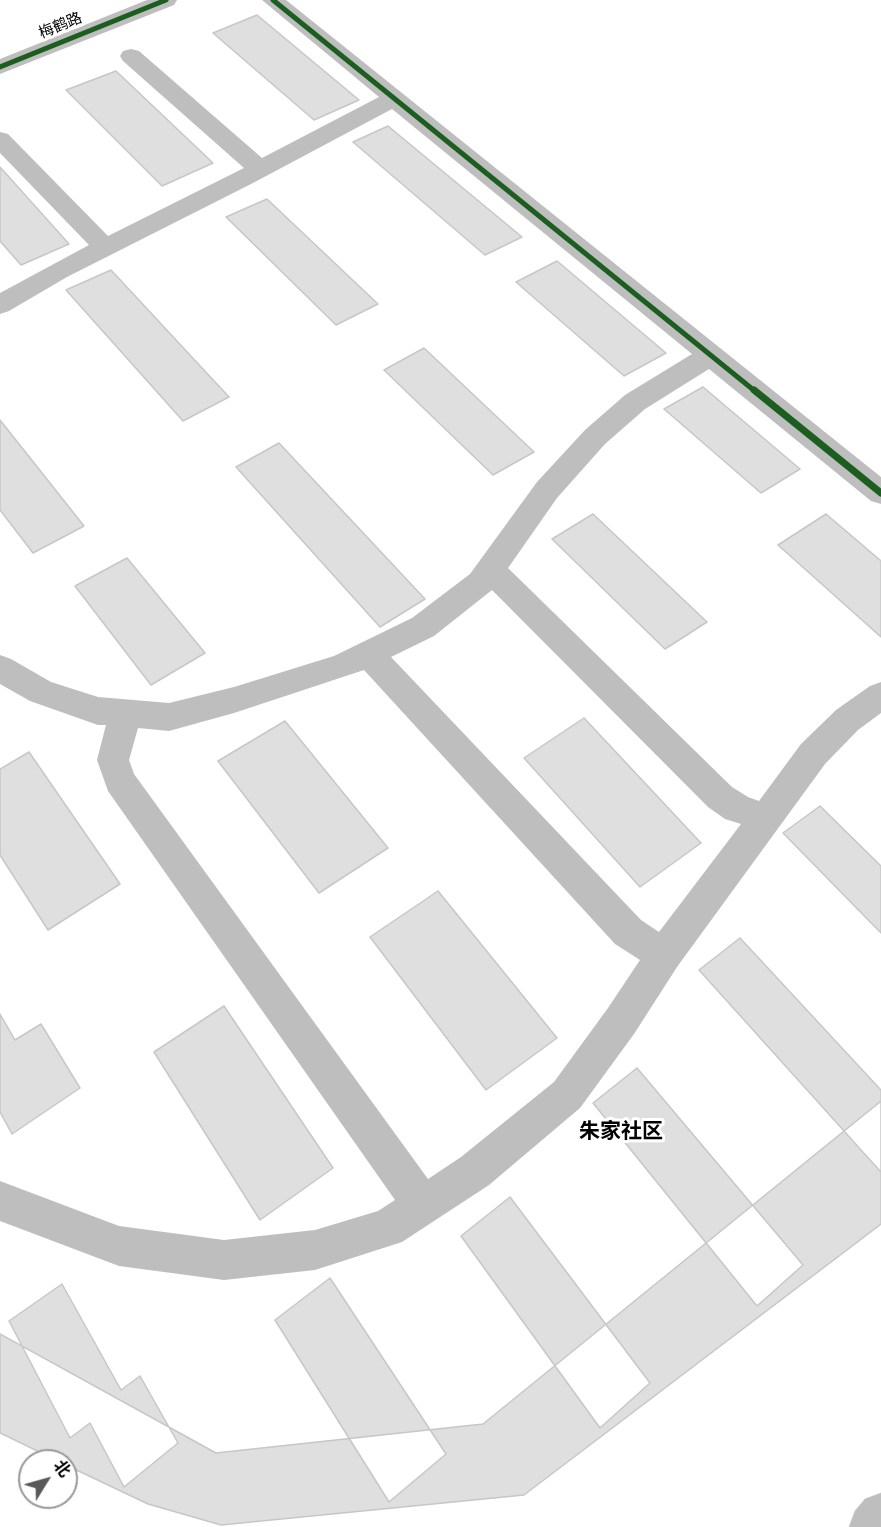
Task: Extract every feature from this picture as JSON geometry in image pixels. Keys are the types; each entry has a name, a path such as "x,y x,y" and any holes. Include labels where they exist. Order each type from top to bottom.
{"street":[{"name":"梅鹤路","path":"0,67 166,0"},
{"path":"273,0 881,493"},
{"path":"131,56 260,169"},
{"path":"0,305 58,271 394,98"},
{"path":"0,139 105,247"},
{"path":"0,668 41,692 98,711 169,717 234,700 343,666 423,627 481,582 547,490 595,437 635,402 711,355"},
{"path":"490,569 720,797 737,808 765,818"},
{"path":"368,654 628,932 664,955"},
{"path":"0,1202 119,1246 224,1260 315,1250 388,1228 475,1171 567,1095 621,1021 664,955 813,754 847,720 881,695"},
{"path":"126,713 113,760 120,781 423,1205"},
{"path":"871,1527 881,1515"}],"building":[{"path":"257,15 359,100 314,120 213,33"},
{"path":"116,71 213,163 162,186 66,90"},
{"path":"388,126 522,237 485,255 353,142"},
{"path":"0,167 69,244 21,265 0,241"},
{"path":"267,199 378,304 336,325 226,217"},
{"path":"557,261 666,353 624,376 516,282"},
{"path":"111,270 229,397 183,421 66,290"},
{"path":"424,348 534,452 493,475 384,370"},
{"path":"703,387 800,469 761,493 664,409"},
{"path":"0,420 84,526 33,553 0,510"},
{"path":"279,443 425,599 380,627 236,467"},
{"path":"593,514 707,622 665,649 552,539"},
{"path":"826,514 881,561 881,637 778,545"},
{"path":"127,558 205,653 151,685 75,586"},
{"path":"584,718 701,843 640,887 524,758"},
{"path":"285,721 388,848 319,893 218,761"},
{"path":"29,752 120,884 48,930 0,855 0,769"},
{"path":"820,806 881,866 881,933 783,833"},
{"path":"438,891 557,1038 486,1090 370,937"},
{"path":"740,938 881,1090 881,1172 699,970"},
{"path":"224,1006 333,1168 260,1220 154,1052"},
{"path":"0,1014 15,1040 41,1024 80,1088 12,1134 0,1112"},
{"path":"637,1068 803,1265 757,1306 593,1103"},
{"path":"881,1101 881,1224 524,1495 221,1525 148,1504 78,1471 78,1449 33,1449 0,1433 0,1334 216,1453 483,1424"},
{"path":"510,1197 650,1383 600,1428 461,1236"},
{"path":"330,1278 446,1454 389,1502 275,1320"},
{"path":"62,1284 121,1390 140,1376 178,1443 124,1487 90,1423 70,1438 9,1321"}],"cycle path":[{"path":"0,67 166,0"},
{"path":"273,0 881,493"}],"district":[{"name":"朱家社区","path":"621,1134"}]}
